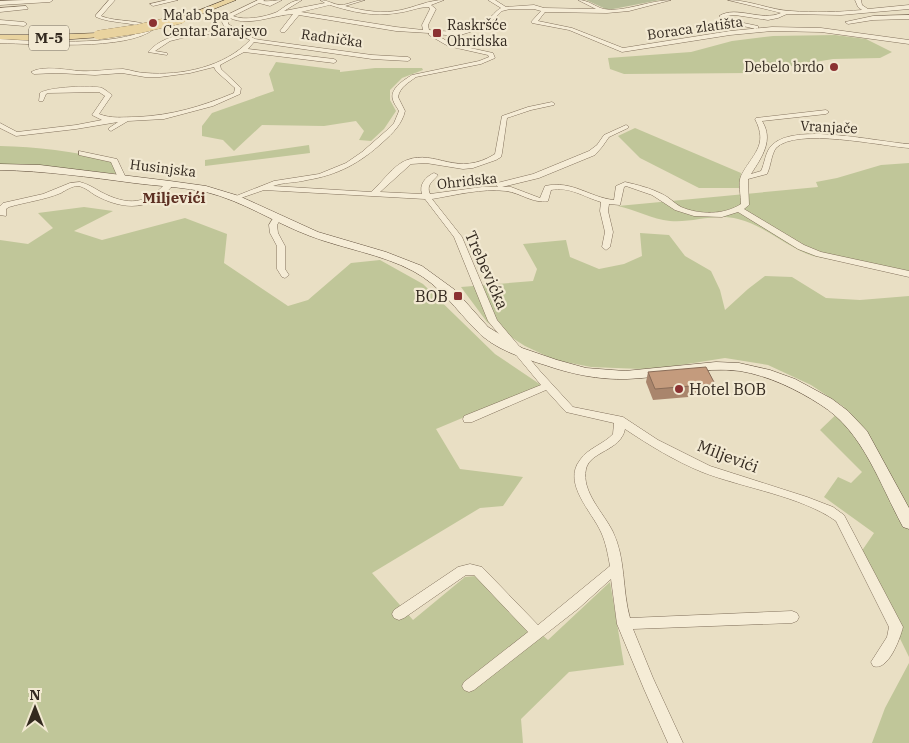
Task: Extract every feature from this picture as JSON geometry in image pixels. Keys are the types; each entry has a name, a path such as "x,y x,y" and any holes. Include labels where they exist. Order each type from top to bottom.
{"main road":[{"name":"M-5","path":"0,39 98,35 138,29 181,19 232,0"},
{"name":"Husinjska","path":"0,167 46,169 170,184 206,189 235,198 314,234 382,254 418,270 451,293 483,330 517,351 552,363 586,372 625,376 716,366 739,367 765,373 790,382 827,402 843,414 862,435 909,523"}],"street":[{"path":"0,3 50,0"},
{"path":"0,39 121,40 142,36 151,29 141,24 116,23 98,16 112,0"},
{"path":"153,4 175,0"},
{"path":"34,72 51,70 94,73 123,71 138,74 166,75 192,71 217,64 244,50 253,40 225,22 230,16 260,1 270,4 279,0"},
{"path":"230,16 236,19 252,20 278,12 299,0"},
{"path":"323,0 333,4 381,13 405,11 441,0"},
{"path":"283,31 296,12 333,4 348,5 362,0"},
{"path":"491,0 504,8 534,7 544,10 602,11 629,9 668,0"},
{"path":"581,0 602,11"},
{"path":"731,0 785,13 868,11 909,6"},
{"path":"858,0 860,6 868,11"},
{"path":"424,5 433,8 425,25 426,31"},
{"path":"0,10 29,8"},
{"path":"278,12 296,12 396,29 447,34 464,33 488,22 504,8"},
{"name":"Boraca zlatišta","path":"544,10 534,22 570,29 622,50 730,33 772,29 815,30 909,42"},
{"name":"Boraca zlatišta","path":"772,29 732,22 722,16 731,14 768,19 778,18 785,13"},
{"path":"848,22 873,18 909,17"},
{"path":"0,22 24,24"},
{"path":"165,54 151,52 177,36 216,34 235,30"},
{"name":"Ohridska","path":"235,198 272,183 309,178 330,172 360,159 397,124 402,111 395,98 407,80 414,76 481,62 493,56 487,52 450,45 426,31"},
{"name":"Radnička","path":"253,40 372,57 408,59"},
{"path":"244,50 334,61"},
{"path":"51,70 52,61"},
{"path":"0,125 16,134 76,127 110,120 164,117 211,105 237,94 238,88 218,70 217,64"},
{"path":"136,82 138,74"},
{"path":"41,100 43,93 47,91 101,90 109,95 95,115 110,120"},
{"path":"504,117 530,108 552,104"},
{"path":"504,117 508,107"},
{"path":"606,247 609,232 604,206 617,203 620,186 625,184 660,196 678,207 694,213 709,214 740,210 746,205 744,178 754,165 764,137 764,130 758,119 826,112"},
{"name":"Ohridska","path":"372,195 383,187 403,165 409,162 421,161 465,168 481,164 498,155 504,117"},
{"path":"111,129 128,118"},
{"path":"482,189 536,176 592,153 600,146 606,136 626,127"},
{"name":"Vranjače","path":"744,178 764,172 774,147 781,141 792,138 834,137 896,146 909,146"},
{"path":"82,153 114,161 122,178"},
{"path":"427,197 424,189 426,183 434,175"},
{"path":"3,214 2,208 6,205 53,193 72,185 81,184 116,201 136,204 157,198 170,184"},
{"name":"Ohridska","path":"263,188 427,197 482,189 514,190 540,200 545,199 548,188 555,187 581,191 604,206"},
{"name":"Trebevićka","path":"427,197 458,238 493,320 547,386 570,410 619,420"},
{"path":"740,210 801,247 819,254 909,274"},
{"path":"278,217 273,225 274,233 281,246 281,269 285,275"},
{"path":"468,418 547,386"},
{"path":"619,420 620,429 617,438 595,452 584,462 580,471 581,485 585,498 604,525 611,540 617,567 624,624 654,697 676,743"},
{"name":"Miljevići","path":"619,420 654,443 706,469 803,500 829,510 840,518 875,582 896,627 893,639 878,662"},
{"path":"469,686 617,567"},
{"path":"400,614 462,571 478,571 537,633"},
{"path":"624,624 792,617"}],"green space":[{"path":"586,0 660,0 608,10"},
{"path":"835,35 866,39 892,52 880,58 833,59 751,73 624,74 610,69 608,58 691,52 732,41 773,36"},
{"path":"276,62 340,70 340,72 375,68 422,68 423,70 402,78 390,90 390,100 396,111 384,129 371,141 359,140 364,131 356,121 324,126 262,125 234,151 223,140 202,136 202,126 212,113 274,91 269,74"},
{"path":"635,128 741,173 739,188 699,188 640,158 618,136"},
{"path":"309,145 310,153 205,166 205,160"},
{"path":"0,146 55,150 110,160 118,174 25,165 0,166"},
{"path":"909,163 909,275 813,256 758,226 738,219 721,217 670,221 618,206 818,187 816,182 881,165"},
{"path":"84,207 113,211 74,231 102,240 185,218 227,234 224,263 288,306 308,300 351,263 380,260 423,284 495,354 541,385 436,429 460,469 523,477 503,506 480,508 372,573 413,620 465,577 476,576 548,640 610,582 624,665 569,672 521,719 523,743 0,743 0,240 28,244 53,228 38,213"},
{"path":"640,233 669,235 685,256 711,271 720,290 725,310 765,276 792,277 826,298 860,300 909,296 909,657 859,555 874,533 824,497 838,477 851,483 862,472 820,430 844,407 811,385 768,365 725,358 668,367 641,369 591,367 555,360 525,346 487,322 461,287 533,281 537,269 523,244 566,240 570,257 599,269 624,264 642,256"},
{"path":"909,663 909,743 872,743 885,708"}],"building":[{"path":"706,367 715,384 655,389 648,372"}],"place":[{"name":"Ma'ab Spa Centar Sarajevo","path":"153,23"},
{"name":"Raskršće Ohridska","path":"437,33"},
{"name":"Debelo brdo","path":"834,67"},
{"name":"BOB","path":"458,296"},
{"name":"Hotel BOB","path":"679,389"}],"district":[{"name":"Miljevići","path":"174,198"}]}
